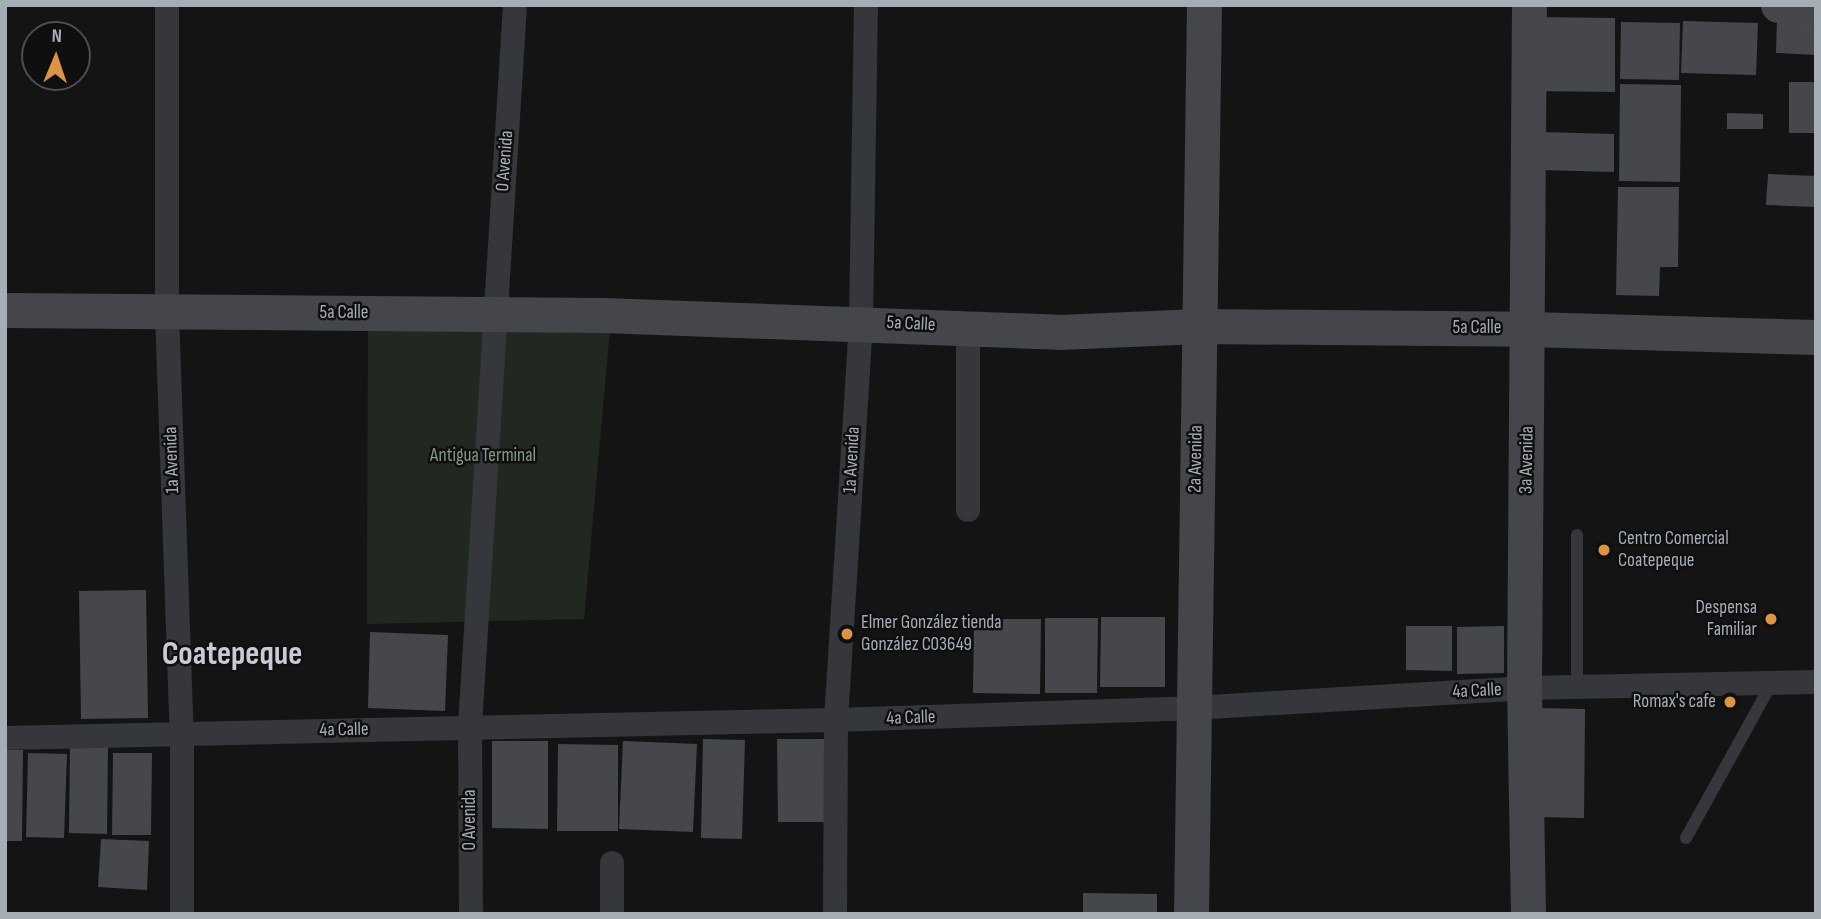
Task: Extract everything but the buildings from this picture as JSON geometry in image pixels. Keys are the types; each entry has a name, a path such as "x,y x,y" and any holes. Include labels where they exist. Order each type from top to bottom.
{"main road":[{"name":"2a Avenida","path":"1191,914 1204,5"},
{"name":"3a Avenida","path":"1528,914 1524,688 1529,329 1529,5"},
{"path":"1777,5 1816,7"},
{"name":"5a Calle","path":"5,310 861,321 1059,332 1199,326 1529,329 1816,337"}],"street":[{"name":"1a Avenida","path":"167,5 167,313 182,734 182,914"},
{"name":"0 Avenida","path":"471,914 470,726 494,316 516,5"},
{"name":"1a Avenida","path":"835,914 836,720 861,321 866,5"},
{"path":"968,327 968,510"},
{"name":"4a Calle","path":"5,738 836,720 1192,708 1524,688 1816,682"},
{"path":"612,863 612,914"}],"lane":[{"path":"1577,535 1577,687"},
{"path":"1686,838 1773,683"}],"green space":[{"name":"Antigua Terminal","path":"368,327 610,329 584,619 367,624"}],"place":[{"name":"Centro Comercial Coatepeque","path":"1604,550"},
{"name":"Despensa Familiar","path":"1771,619"},
{"name":"Elmer González tienda González C03649","path":"847,634"},
{"name":"Romax's cafe","path":"1730,702"}],"district":[{"name":"Coatepeque","path":"232,655"}]}
